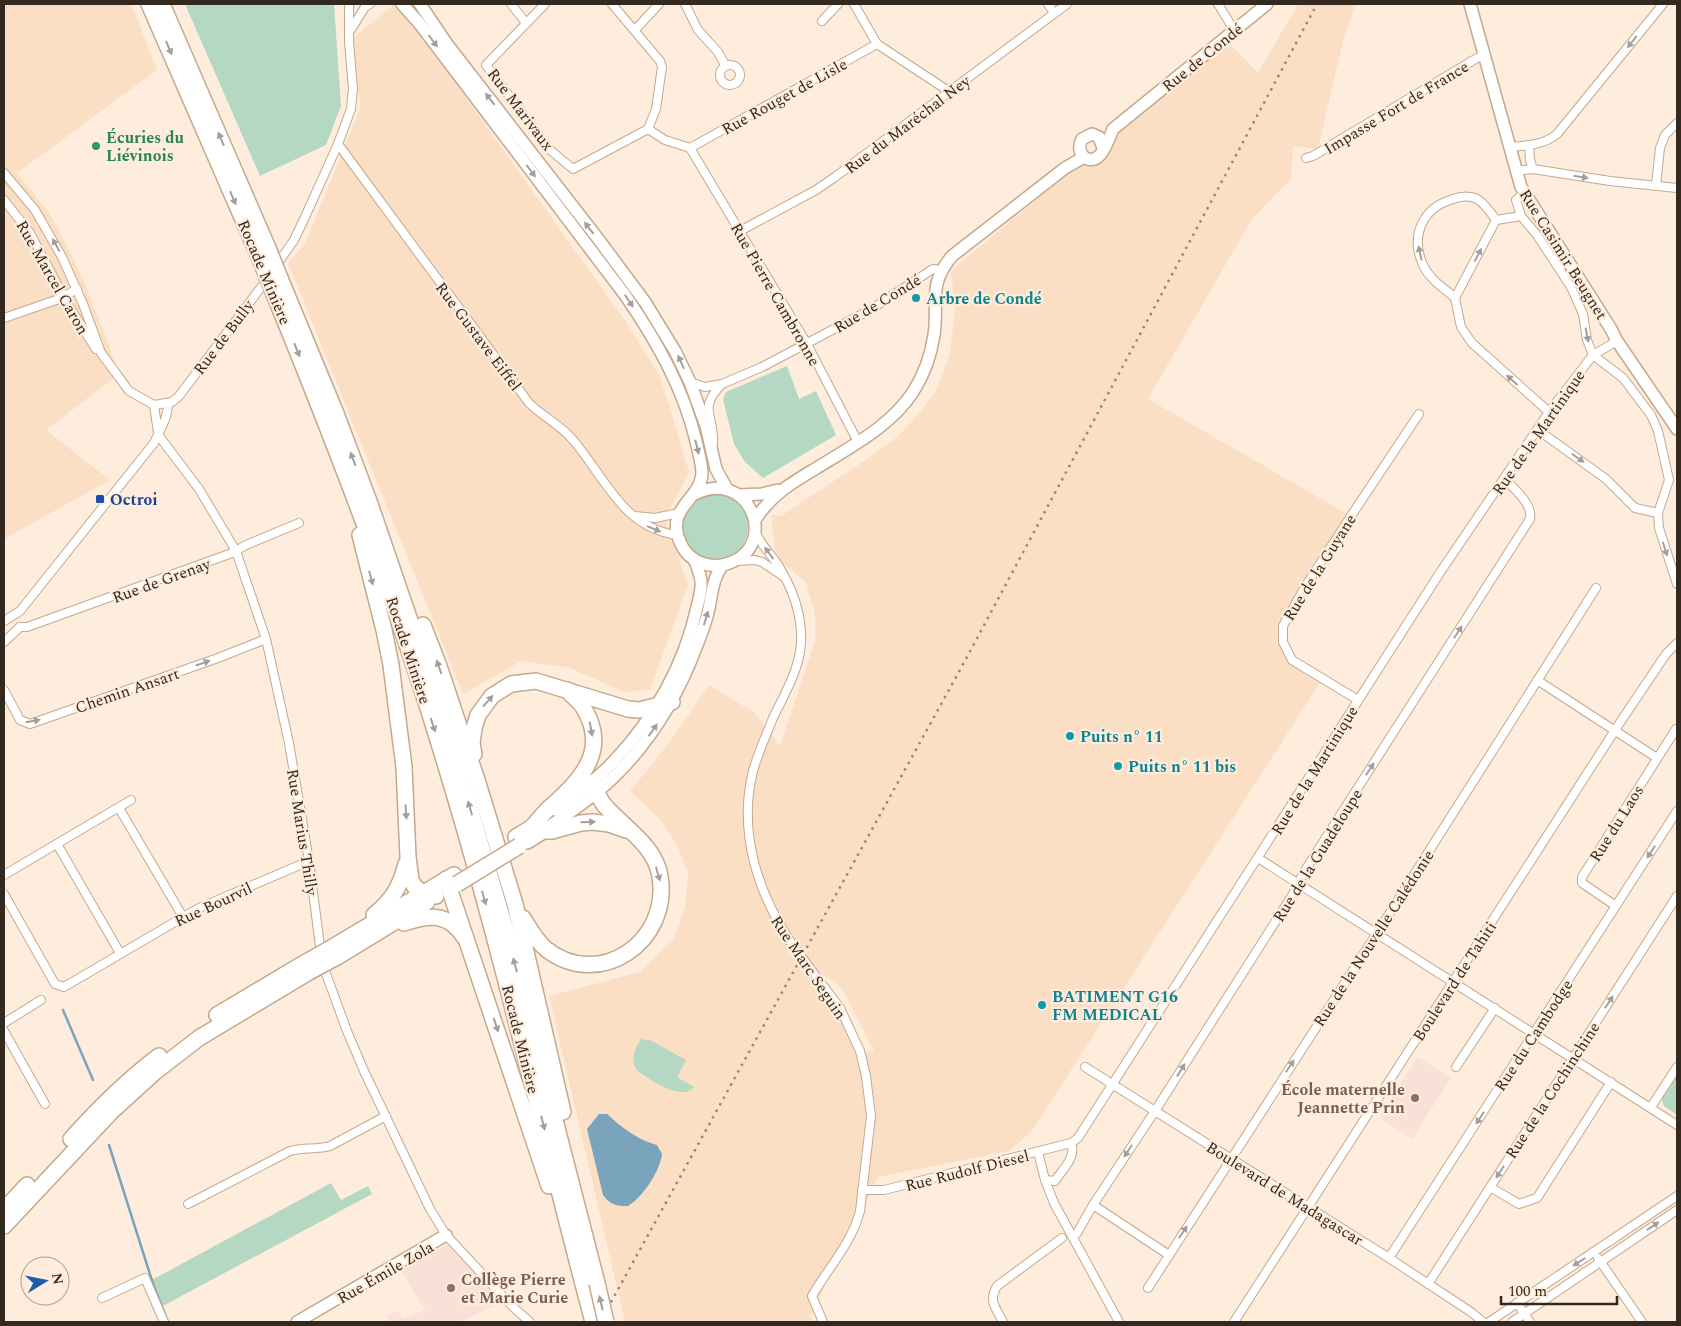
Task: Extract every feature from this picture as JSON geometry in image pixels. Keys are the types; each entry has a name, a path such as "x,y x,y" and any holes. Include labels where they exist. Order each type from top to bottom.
{"highway":[{"name":"Rocade Minière","path":"149,4 263,251"},
{"name":"Rocade Minière","path":"162,4 276,284 384,577 450,780 590,1287 606,1322"},
{"name":"Rocade Minière","path":"276,284 335,412 370,504 424,659 462,779 506,934 588,1247 593,1322"},
{"path":"349,481 346,493 358,529 391,665 404,767 410,880 416,888 430,895"},
{"path":"370,504 439,666 477,780 515,904 591,1239 588,1247"},
{"path":"477,780 478,771 472,744 478,715 492,696 510,684 536,681 628,709 638,710 672,702"},
{"path":"539,828 539,818 574,786 582,775 590,761 593,747 589,720 582,706 566,689"},
{"path":"515,904 537,941 556,956 576,963 592,964 619,958 638,946 650,932 657,917 661,901 660,874 647,848 634,833 605,807 595,787"},
{"path":"4,1210 102,1105 141,1070 194,1030 243,998 334,952 539,828 552,831 569,825 593,822 609,824 634,833"},
{"path":"334,952 391,899 398,887 408,857"},
{"path":"452,882 469,945 590,1287"},
{"path":"334,952 395,923 430,895"},
{"path":"395,923 404,923 421,918 442,918 460,930 469,945"},
{"path":"4,1226 110,1112 155,1072 198,1038 305,968"}],"main road":[{"path":"402,4 419,23 596,256 652,334 684,402 693,429 702,474 700,484 685,503 679,513 677,522 678,535 686,552 703,564 722,566 735,561 751,545 755,525 765,506 780,490 882,425 914,391 929,358 934,334 935,287 941,270"},
{"path":"420,4 447,44 645,302 676,351 690,382 706,426 716,470 727,489"},
{"name":"Rue de Condé","path":"1096,135 1113,129 1267,4"},
{"name":"Rue Casimir Beugnet","path":"1470,4 1516,171 1525,193 1612,329 1617,341 1677,429"},
{"name":"Rue de Condé","path":"1104,148 1113,129"},
{"path":"1088,135 1096,135 1102,140 1104,148 1097,158 1093,159 1082,154 1080,142 1088,135"},
{"name":"Rue de Condé","path":"941,270 952,256 1082,154"},
{"path":"693,495 709,488 727,489 746,502 752,510 755,525"},
{"path":"738,495 762,494 780,490"},
{"path":"595,787 628,746 655,706 672,676 695,615 701,583 699,570 694,559"},
{"path":"539,828 595,787 637,751 656,727 672,702 690,664 708,612 714,581 722,566"},
{"name":"Rue Émile Zola","path":"298,1322 446,1235"}],"street":[{"name":"Rue de Bully","path":"168,403 179,396 294,240 338,144 353,98 349,4"},
{"path":"350,31 365,7 370,4"},
{"path":"511,4 526,23"},
{"name":"Rue Marivaux","path":"545,4 486,65 549,148 574,169 648,129"},
{"path":"612,4 660,61 662,67 656,109 648,129 665,140 690,148"},
{"path":"635,30 659,4"},
{"path":"685,4 698,30 718,52 725,65"},
{"path":"822,21 838,4"},
{"path":"854,4 877,44 950,92"},
{"path":"1048,4 1054,13"},
{"name":"Rue du Maréchal Ney","path":"740,231 822,186 1067,4"},
{"path":"1218,4 1234,30"},
{"path":"1510,147 1544,142 1554,137 1660,5"},
{"name":"Rue Rouget de Lisle","path":"690,148 877,44"},
{"name":"Impasse Fort de France","path":"1306,158 1313,156 1477,58 1485,56"},
{"path":"1656,186 1660,148 1665,135 1677,123"},
{"name":"Rue Gustave Eiffel","path":"338,144 529,403 572,439 614,496 641,523 651,529 678,535"},
{"path":"1529,145 1533,169"},
{"name":"Rue Pierre Cambronne","path":"690,148 806,344 858,442"},
{"path":"1516,171 1533,169 1610,181 1677,188"},
{"name":"Rue Marcel Caron","path":"4,173 35,210 62,257 77,289 102,354 124,387 135,396 154,405"},
{"path":"4,186 11,180"},
{"path":"1496,220 1521,216 1516,200 1525,193"},
{"path":"1496,220 1477,198 1464,195 1448,200 1434,207 1423,219 1418,238 1419,252 1423,266 1432,278 1455,298 1461,327 1472,343 1549,412"},
{"name":"Rue Marcel Caron","path":"4,200 30,233 63,296 97,351 102,354"},
{"name":"Rue de la Martinique","path":"1521,216 1537,235 1571,287 1583,314 1587,340 1594,355 1623,378 1651,415 1658,430 1669,480"},
{"path":"1455,298 1496,220"},
{"name":"Rue de Condé","path":"690,382 705,387 722,384 762,367 870,310 933,269 941,270"},
{"path":"4,318 59,299 77,289"},
{"name":"Rue de la Martinique","path":"1045,1180 1054,1181 1071,1157 1073,1149 1071,1144 1078,1138 1113,1084 1441,571 1549,412 1594,355 1617,341"},
{"path":"712,452 714,434 708,413 708,404 714,392 722,384"},
{"path":"4,642 20,628 6,620 20,611 154,443 164,423 168,403 154,405 158,433"},
{"name":"Rue de la Guyane","path":"1358,700 1292,660 1283,642 1283,626 1304,587 1419,414"},
{"path":"1538,430 1586,463 1635,508 1658,514"},
{"name":"Rue Marius Thilly","path":"158,433 165,445 200,489 236,551 266,639 289,743 325,971 346,1031 430,1210 446,1235 513,1307 530,1322"},
{"path":"1677,478 1669,480 1658,514 1659,528 1677,584"},
{"name":"Rue de la Guadeloupe","path":"1077,1233 1530,519 1531,512 1529,506 1505,479"},
{"path":"633,515 655,518 679,513"},
{"name":"Rue de Grenay","path":"20,628 111,598 236,551 299,523"},
{"name":"Rue Marc Seguin","path":"755,525 758,538 778,566 792,591 800,614 801,647 793,677 764,740 753,772 748,811 753,864 775,919 840,1008 860,1051 866,1076 871,1116 860,1211 851,1235 812,1296 822,1322"},
{"name":"Rue Marc Seguin","path":"735,561 755,560 762,562 783,576"},
{"name":"Rue de la Nouvelle Calédonie","path":"1148,1288 1596,588"},
{"name":"Chemin Ansart","path":"4,690 20,720 30,724 218,658 266,639"},
{"name":"Boulevard de Tahiti","path":"1234,1322 1614,731 1666,654 1677,643"},
{"path":"1537,680 1657,758"},
{"name":"Rue du Laos","path":"1616,906 1582,883 1582,877 1676,729"},
{"path":"4,875 131,800"},
{"path":"119,808 183,917"},
{"name":"Rue du Cambodge","path":"1389,1258 1677,811"},
{"path":"57,844 120,953"},
{"path":"1258,858 1454,981 1677,1125"},
{"name":"Rue Bourvil","path":"4,894 55,984 64,987 197,909 309,861"},
{"name":"Rue de la Cochinchine","path":"1428,1284 1677,896"},
{"path":"4,1022 41,1000"},
{"path":"1456,1067 1495,1008"},
{"path":"4,1031 45,1104"},
{"name":"Boulevard de Madagascar","path":"1085,1066 1307,1208 1389,1258 1483,1322"},
{"path":"1651,1107 1677,1067"},
{"path":"1490,1187 1519,1204 1537,1198 1611,1082"},
{"path":"188,1204 290,1151 296,1149 322,1149 386,1116"},
{"name":"Rue Rudolf Diesel","path":"862,1190 884,1190 1071,1144"},
{"path":"1038,1152 1045,1180 1067,1229 1119,1322"},
{"path":"1489,1322 1677,1196"},
{"path":"1512,1322 1677,1212 1669,1202"},
{"path":"1093,1205 1169,1255"},
{"path":"1632,1226 1639,1236"},
{"path":"1003,1322 992,1300 997,1286 1062,1238"},
{"path":"1595,1252 1642,1322"},
{"path":"1555,1277 1563,1288"},
{"path":"102,1298 145,1278 164,1322"},
{"path":"1517,1303 1530,1322"}],"shaded area":[{"path":"4,4 131,4 157,70 17,173 48,211 65,242 84,282 119,374 46,430 110,480 4,539"},
{"path":"395,4 399,4 624,319 660,376 689,472 665,519 688,585 650,690 624,692 570,668 521,661 463,694 288,263 305,244 361,106 349,41"},
{"path":"1298,4 1356,4 1344,37 1318,149 1293,146 1291,179 1252,219 1148,399 1351,516 1283,626 1283,642 1292,660 1323,678 1032,1131 1009,1151 878,1177 810,1317 815,1322 625,1322 549,996 640,972 674,939 685,907 688,874 677,845 660,819 630,791 669,743 709,685 755,713 780,746 815,641 815,613 806,582 776,558 771,515 781,516 897,437 935,393 950,354 955,308 951,271 1176,82 1228,42 1258,73","holes":["812,966 843,990 874,1051 860,1051 840,1008"]},
{"name":"École maternelle Jeannette Prin","path":"1418,1057 1451,1078 1412,1139 1379,1117"},
{"name":"Collège Pierre et Marie Curie","path":"449,1244 502,1302 460,1322 388,1322 387,1315 399,1311 402,1319 425,1310 403,1274 405,1268"}],"green space":[{"path":"185,4 334,4 341,106 326,145 260,176"},
{"path":"787,366 799,399 816,391 836,435 763,478 745,462 734,444 723,399 726,392"},
{"path":"708,494 722,494 734,499 743,508 748,520 746,540 739,551 722,560 708,560 696,555 687,546 682,534 682,520 687,508 696,499"},
{"path":"641,1038 647,1041 648,1039 686,1060 677,1077 694,1087 689,1091 674,1091 649,1079 637,1070 633,1058"},
{"path":"1677,1074 1677,1115 1664,1106 1661,1098"},
{"path":"331,1183 341,1200 368,1186 372,1194 159,1308 150,1281"}],"water":[{"path":"599,1114 607,1114 630,1132 643,1140 657,1145 662,1154 661,1161 650,1183 634,1202 628,1206 614,1204 603,1195 587,1129"}],"waterway":[{"path":"63,1010 93,1080"},
{"path":"109,1145 154,1287 168,1322"}],"railway":[{"path":"600,1322 960,670 1317,4"}],"place":[{"name":"Écuries du Liévinois","path":"96,146"},
{"name":"Arbre de Condé","path":"916,298"},
{"name":"Octroi","path":"100,499"},
{"name":"Puits n° 11","path":"1070,736"},
{"name":"Puits n° 11 bis","path":"1118,766"},
{"name":"BATIMENT G16 FM MEDICAL","path":"1042,1005"},
{"name":"École maternelle Jeannette Prin","path":"1415,1098"},
{"name":"Collège Pierre et Marie Curie","path":"451,1288"}]}
